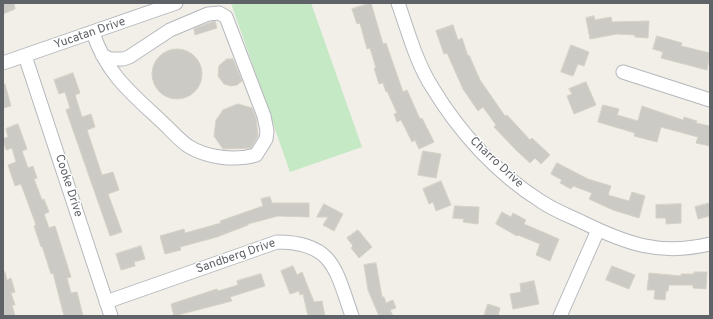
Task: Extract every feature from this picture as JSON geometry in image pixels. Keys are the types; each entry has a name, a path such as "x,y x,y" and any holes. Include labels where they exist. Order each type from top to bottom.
{"street":[{"name":"Yucatan Drive","path":"3,63 93,32 144,9 176,3"},
{"name":"Charro Drive","path":"398,3 431,86 459,127 513,182 542,203 598,230 632,244 656,249 681,249 710,244"},
{"path":"93,32 102,55 121,83 187,145 214,156 238,158 256,155 264,146 267,131 264,116 246,64 226,18 223,15 219,13 208,14 170,30 129,57 116,60 102,55"},
{"name":"Cooke Drive","path":"25,56 111,316"},
{"path":"623,72 710,100"},
{"path":"560,316 598,230"},
{"name":"Sandberg Drive","path":"106,302 277,242 295,242 310,246 323,255 335,267 352,316"}],"green space":[{"path":"231,3 311,3 362,147 290,172"}],"building":[{"path":"3,3 14,3 15,9 3,14"},
{"path":"371,3 383,44 386,43 403,92 407,90 420,119 422,118 434,142 419,149 415,140 412,142 401,120 397,122 394,114 397,113 383,83 379,84 370,48 367,49 360,23 357,24 352,9"},
{"path":"594,16 595,20 611,17 612,22 649,21 648,38 635,37 635,35 617,34 590,39 586,18"},
{"path":"215,21 217,28 195,35 194,29"},
{"path":"453,25 458,40 462,38 468,56 469,55 480,80 505,116 507,115 530,140 532,138 550,155 541,164 535,158 530,163 516,150 494,127 496,125 483,107 478,111 463,89 447,53 444,54 436,31"},
{"path":"657,36 682,43 681,46 710,53 707,70 661,58 663,52 653,49"},
{"path":"571,45 589,52 584,66 578,64 573,76 561,72"},
{"path":"172,49 182,49 195,56 202,69 202,79 195,92 182,99 172,99 163,95 156,88 152,79 152,69 156,60 163,53"},
{"path":"227,59 233,59 242,81 237,85 231,86 224,84 218,76 219,66"},
{"path":"73,73 80,93 75,95 82,117 91,114 95,127 87,130 102,175 113,172 119,190 108,194 122,232 110,236 66,110 70,108 65,92 59,94 54,80"},
{"path":"586,82 596,105 574,114 567,96 572,94 569,89"},
{"path":"3,84 5,84 11,106 3,108"},
{"path":"238,104 252,108 256,118 258,136 251,148 223,149 214,136 216,120 223,110"},
{"path":"603,105 619,109 617,115 638,121 642,106 683,120 684,117 697,121 696,123 710,126 710,146 696,143 698,137 661,127 657,142 634,136 635,133 598,122"},
{"path":"18,124 27,149 22,151 28,168 33,166 37,178 34,179 42,200 44,199 49,212 44,214 49,228 55,226 71,277 67,278 71,293 77,292 83,316 64,316 53,273 51,274 42,246 41,247 34,226 36,225 21,184 15,186 8,165 16,162 12,148 6,150 3,139 8,137 6,129"},
{"path":"423,151 441,154 436,178 418,175"},
{"path":"557,163 588,179 611,186 608,195 629,201 632,192 645,196 639,218 613,210 589,199 592,193 573,186 571,189 560,183 562,180 551,174"},
{"path":"441,181 451,205 436,211 433,202 429,204 423,189"},
{"path":"270,197 272,203 309,203 309,217 278,216 248,224 217,237 180,247 181,250 165,254 160,236 184,229 185,233 221,223 220,221 263,206 261,199"},
{"path":"710,203 710,216 698,219 695,207"},
{"path":"324,204 343,214 334,231 323,225 328,217 317,217"},
{"path":"681,204 681,223 666,224 666,218 656,218 656,205"},
{"path":"455,206 479,207 478,224 463,222 464,219 453,218"},
{"path":"502,212 511,217 513,213 526,220 524,224 559,239 550,261 536,255 540,244 518,235 517,236 496,224"},
{"path":"358,230 372,247 359,258 351,248 353,246 347,238"},
{"path":"141,246 145,259 134,262 135,266 121,270 116,254"},
{"path":"376,263 382,297 384,297 386,303 393,300 396,308 390,310 393,316 379,316 368,290 364,265"},
{"path":"293,266 297,275 302,272 314,302 322,301 325,316 308,316 303,294 300,295 299,291 290,294 281,271"},
{"path":"612,266 635,275 629,289 606,280"},
{"path":"5,272 7,280 11,278 15,292 11,293 15,305 12,305 15,316 3,316 3,273"},
{"path":"694,272 707,272 706,289 693,288 693,285 669,285 668,291 666,291 665,300 654,299 655,290 647,290 649,273 681,276 681,274 694,274"},
{"path":"261,274 265,286 230,297 232,301 174,316 171,304 217,289 218,291 238,285 237,281"},
{"path":"534,281 539,304 513,309 510,294 521,292 520,284"},
{"path":"488,304 500,308 498,316 484,316"}]}
